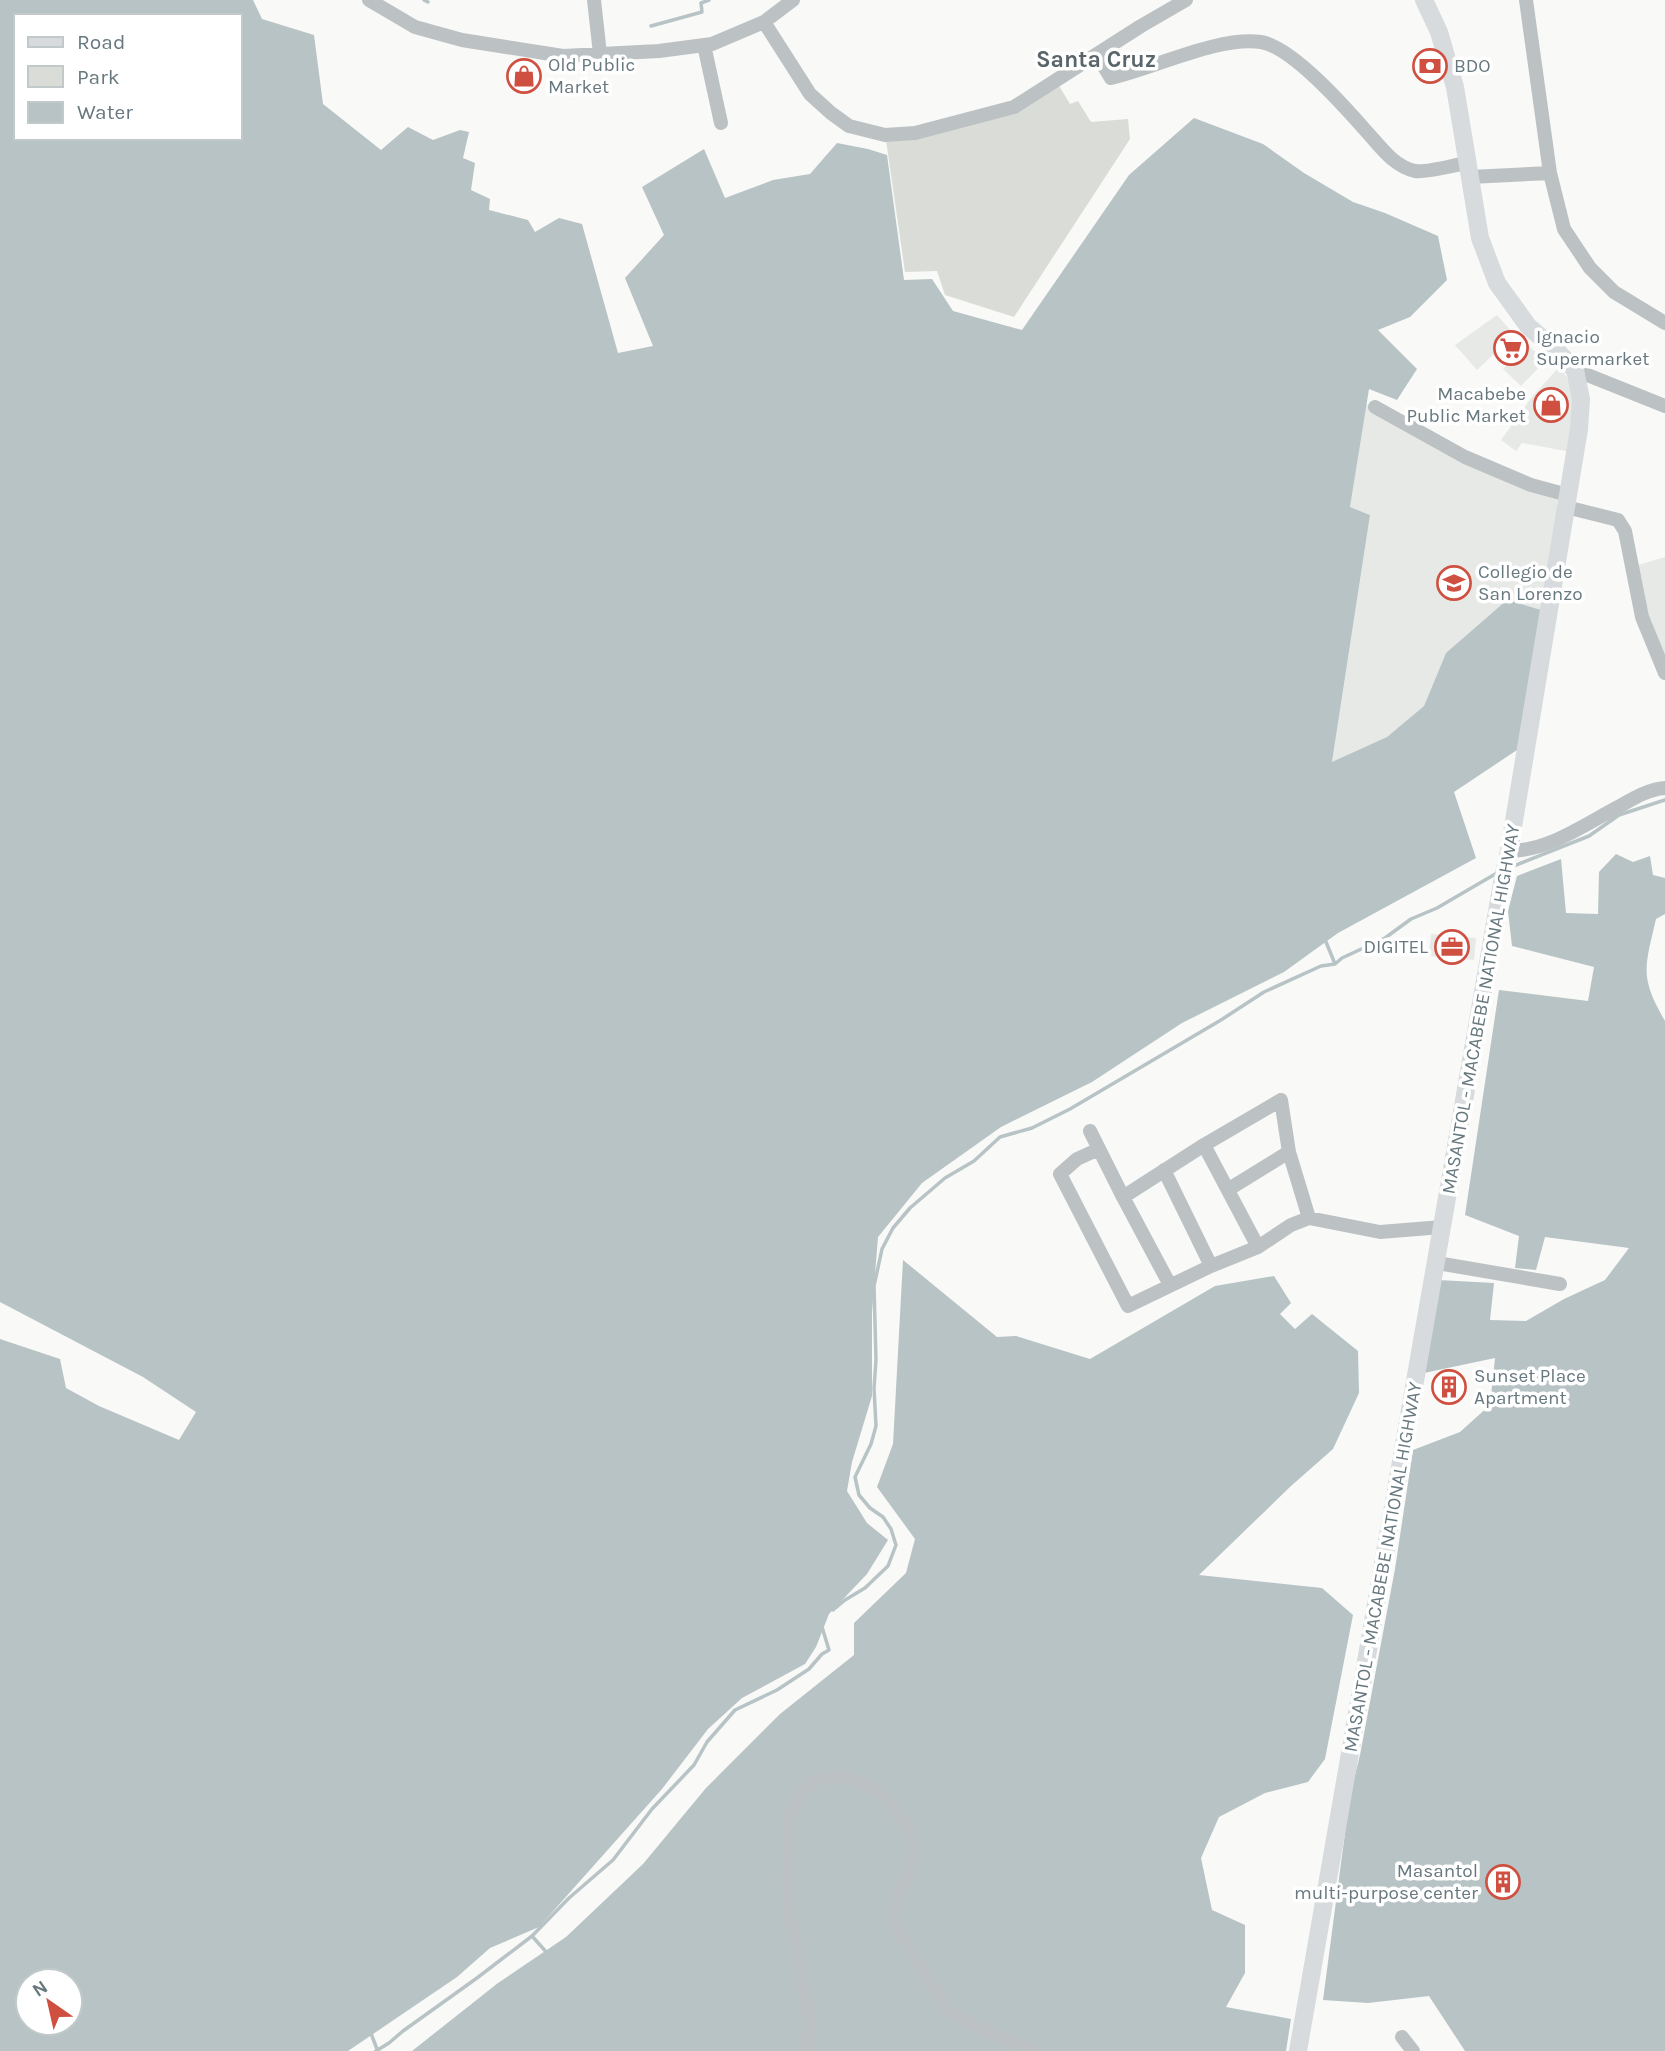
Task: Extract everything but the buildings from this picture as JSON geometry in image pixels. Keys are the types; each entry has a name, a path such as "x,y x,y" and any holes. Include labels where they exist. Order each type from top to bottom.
{"main road":[{"path":"1424,0 1439,32 1455,87 1480,238 1497,282 1528,326 1559,352 1575,370"},
{"name":"MASANTOL - MACABEBE NATIONAL HIGHWAY","path":"1298,2051 1509,853 1579,429 1581,399 1575,370"}],"street":[{"path":"369,0 415,27 461,40 563,56 659,51 712,44 764,22 793,0"},
{"path":"594,0 600,54"},
{"path":"764,22 810,94 849,126 885,135 915,133 1014,107 1186,0"},
{"path":"1526,0 1550,173 1564,229 1590,268 1614,292 1665,323"},
{"path":"1097,55 1111,78 1238,41 1263,43 1284,51 1293,59 1328,91 1399,165 1416,172 1469,170 1550,173"},
{"path":"704,45 721,123"},
{"path":"1575,370 1665,406"},
{"path":"1375,407 1465,457 1618,520 1625,531 1642,617 1665,673"},
{"path":"1509,853 1550,843 1627,802 1655,789 1665,788"},
{"path":"1124,1197 1281,1100 1289,1152 1309,1218"},
{"path":"1090,1131 1170,1285"},
{"path":"1205,1145 1258,1247"},
{"path":"1099,1149 1077,1159 1060,1174 1128,1306 1211,1266 1258,1247 1309,1218 1380,1232 1442,1227"},
{"path":"1229,1189 1289,1152"},
{"path":"1164,1170 1211,1266"},
{"path":"1437,1263 1560,1284"},
{"path":"806,2051 810,2027 808,2008 791,1918 791,1816 794,1803 807,1784 819,1777 831,1776 845,1777 866,1784 880,1793 906,1826 912,1841 912,1856 892,1919 939,1997 948,2009 972,2026 1037,2051"},
{"path":"1402,2037 1413,2051"}],"shaded area":[{"name":"Ignacio Supermarket","path":"1497,315 1521,342 1501,360 1495,353 1477,370 1455,345"},
{"name":"Ignacio Supermarket","path":"1527,344 1545,361 1521,386 1503,369"},
{"name":"Macabebe Public Market","path":"1560,366 1574,390 1571,452 1522,443 1516,451 1501,440 1532,397"},
{"name":"Collegio de San Lorenzo","path":"1366,404 1474,467 1558,498 1552,565 1541,610 1446,653 1424,706 1387,737 1332,763 1370,515 1350,507"},
{"path":"1665,557 1665,667 1645,623 1635,566"},
{"name":"DIGITEL","path":"1431,934 1476,938 1474,960 1429,956"}],"green space":[{"path":"1058,84 1070,104 1078,101 1091,122 1128,119 1130,139 1014,317 945,295 937,271 905,272 886,140 934,135"}],"water":[{"path":"0,0 253,0 262,19 314,35 323,104 381,150 408,127 433,140 460,130 469,132 463,158 475,163 471,190 490,199 489,210 528,220 535,232 559,218 582,224 618,353 653,346 625,278 664,235 642,187 704,149 725,198 773,180 810,174 837,143 887,155 904,280 932,279 953,311 1022,330 1129,175 1194,118 1263,144 1304,173 1353,202 1438,236 1447,280 1410,317 1378,330 1417,369 1397,400 1369,389 1350,507 1370,515 1332,762 1387,737 1424,706 1446,653 1507,600 1541,610 1517,750 1454,792 1476,858 1338,933 1284,972 1182,1023 1092,1082 1001,1127 922,1183 878,1237 872,1312 872,1396 852,1462 847,1491 867,1523 888,1540 867,1574 829,1614 816,1647 805,1664 742,1698 708,1729 662,1789 539,1927 490,1948 457,1977 348,2051 0,2051 0,1339 60,1359 66,1388 99,1406 179,1440 196,1412 143,1377 0,1302"},
{"path":"1616,854 1633,862 1650,856 1653,875 1665,878 1665,914 1656,919 1647,971 1651,993 1665,1021 1665,2051 1465,2051 1429,1996 1368,2003 1323,2000 1350,1795 1395,1569 1413,1450 1460,1432 1490,1405 1495,1358 1424,1373 1438,1280 1494,1283 1490,1320 1526,1321 1605,1280 1629,1248 1545,1237 1536,1270 1515,1268 1519,1236 1465,1215 1499,990 1588,1001 1594,967 1512,946 1508,911 1517,876 1561,859 1566,913 1598,914 1599,872"},
{"path":"903,1260 997,1337 1016,1336 1090,1359 1215,1286 1274,1276 1291,1303 1280,1314 1295,1329 1312,1314 1358,1351 1359,1393 1333,1449 1199,1575 1322,1588 1353,1615 1325,1759 1308,1782 1265,1793 1219,1817 1201,1858 1212,1910 1245,1925 1245,1973 1226,2007 1291,2019 1286,2051 412,2051 498,1983 566,1937 643,1864 706,1788 780,1714 854,1655 854,1623 906,1573 915,1539 877,1487 893,1444"}],"waterway":[{"path":"424,0 428,2"},
{"path":"651,26 702,12 701,3 709,0"},
{"path":"1511,867 1589,836 1619,815 1665,800"},
{"path":"833,1610 865,1588 888,1566 896,1545 891,1529 883,1517 870,1508 859,1495 855,1477 871,1444 876,1426 874,1286 882,1249 893,1228 910,1208 945,1178 974,1161 1000,1137 1032,1128 1070,1109 1264,992 1321,966 1335,964 1497,873"},
{"path":"1324,937 1335,964"},
{"path":"376,2051 532,1936 569,1898 613,1860 652,1809 694,1765 707,1742 735,1710 777,1690 809,1669 829,1650 822,1627"},
{"path":"532,1936 548,1954"},
{"path":"370,2031 377,2049"}],"place":[{"name":"BDO","path":"1430,66"},
{"name":"Old Public Market","path":"524,76"},
{"name":"Ignacio Supermarket","path":"1511,348"},
{"name":"Macabebe Public Market","path":"1551,405"},
{"name":"Collegio de San Lorenzo","path":"1454,583"},
{"name":"DIGITEL","path":"1452,947"},
{"name":"Sunset Place Apartment","path":"1449,1387"},
{"name":"Masantol multi-purpose center","path":"1503,1882"}],"district":[{"name":"Santa Cruz","path":"1096,59"}]}
